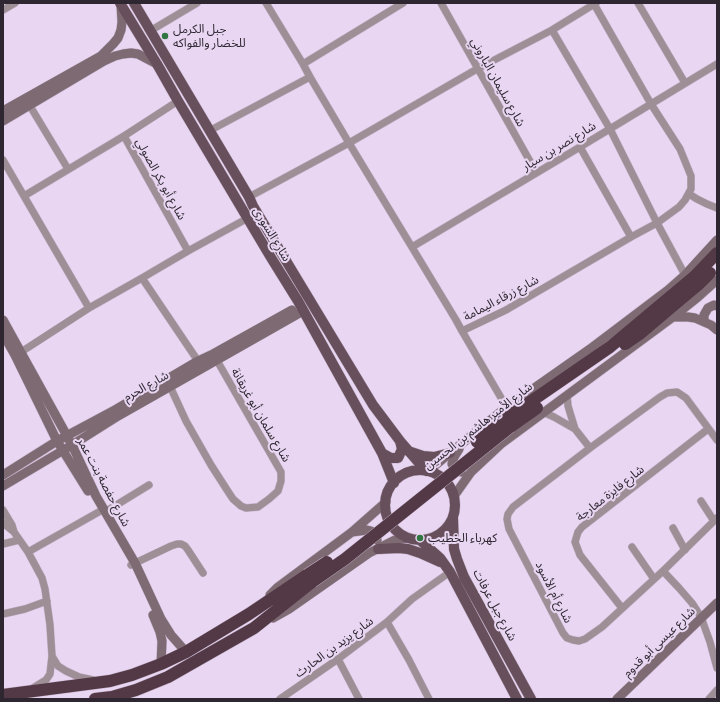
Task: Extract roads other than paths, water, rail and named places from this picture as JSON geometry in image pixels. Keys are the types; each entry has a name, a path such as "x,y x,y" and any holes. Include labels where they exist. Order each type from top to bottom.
{"highway":[{"name":"شارع الأمير هاشم بن الحسين","path":"3,695 110,681 132,675 161,664 186,652 345,559 507,424 610,347 696,275 717,253"},
{"name":"شارع الأمير هاشم بن الحسين","path":"507,424 640,333 698,285 717,265"},
{"name":"شارع الأمير هاشم بن الحسين","path":"95,699 112,697 136,690 168,677 254,628 310,579"}],"main road":[{"name":"شارع الشورى","path":"134,3 253,206 373,405 408,451 427,471"},
{"name":"شارع الشورى","path":"120,4 302,308 382,453 394,483"},
{"path":"382,453 391,458 398,458 402,449 400,441"},
{"path":"408,451 424,456 450,453"},
{"path":"417,471 427,471 445,480 454,496 455,507 453,518 446,529 435,538 421,541 407,538 395,530 387,517 386,502 388,492 400,477 417,471"},
{"name":"شارع جبل عرفات","path":"453,518 454,549 464,577 531,699"},
{"name":"شارع جبل عرفات","path":"421,541 445,564 517,699"},
{"path":"374,551 399,548 408,549 445,564 446,551 454,549"}],"street":[{"path":"3,10 15,3"},
{"path":"150,31 197,3"},
{"name":"شارع زرقاء اليمامة","path":"266,3 462,331 506,310 657,223 680,207 689,194"},
{"path":"303,64 403,3"},
{"name":"شارع سليمان الباروني","path":"441,3 536,172"},
{"path":"249,197 349,143 477,69 552,30 595,3 651,104 680,149 691,176 691,189 689,194 697,200 717,208"},
{"path":"638,3 685,83"},
{"path":"3,121 28,101 101,56 109,48 118,38 121,30 122,22 120,4"},
{"path":"552,30 610,128 657,223 685,275"},
{"path":"3,111 28,101 114,56 131,53 138,54 157,64"},
{"name":"شارع نصر بن سيار","path":"412,247 717,64"},
{"path":"209,131 310,77"},
{"path":"28,101 68,169"},
{"path":"124,136 178,101"},
{"name":"شارع أبو بكر الصولي","path":"24,196 124,136 188,250"},
{"path":"580,147 631,237"},
{"path":"3,160 89,308"},
{"path":"18,354 89,308 188,250 248,218"},
{"name":"شارع الأمير هاشم بن الحسين","path":"427,471 507,408 590,349 668,290 685,275 717,240"},
{"path":"142,278 200,365"},
{"path":"454,496 471,472 501,444 673,317 717,280"},
{"path":"704,322 704,315 708,308 714,305 717,306"},
{"name":"شارع الحرم","path":"3,475 57,441 117,413 302,308"},
{"path":"673,317 695,318 717,330"},
{"name":"شارع حفصة بنت عمر","path":"3,320 57,441 103,511 170,635 186,652"},
{"path":"462,331 507,408"},
{"name":"شارع حفصة بنت عمر","path":"3,334 18,354 72,445 103,511"},
{"name":"شارع سلمان أبو غريقانة","path":"169,384 186,421 211,465 233,499 246,508 258,507 278,491 281,480 281,472 215,357"},
{"name":"شارع أم الأسود","path":"716,520 602,627 585,639 579,641 567,638 563,633 508,524 507,519 508,514 514,507 660,396 671,392 677,392 686,398 717,440"},
{"path":"568,394 568,406 575,429 590,448"},
{"path":"543,412 575,429"},
{"name":"شارع الحرم","path":"3,486 72,445 117,413"},
{"name":"شارع فايزة معارجة","path":"622,608 580,555 575,542 578,532 708,429"},
{"path":"461,444 452,464 458,471 471,472"},
{"path":"28,552 149,485"},
{"path":"701,501 716,520"},
{"name":"شارع الأمير هاشم بن الحسين","path":"249,614 278,587 352,532 386,502"},
{"path":"3,510 12,525 14,532"},
{"path":"3,523 14,532 28,552 42,578 47,601 52,656 50,674 46,680 25,692"},
{"path":"673,528 685,550"},
{"path":"352,532 367,530 374,533 376,536 376,544 374,551"},
{"name":"شارع الأمير هاشم بن الحسين","path":"254,628 289,609 374,551 395,540 407,538"},
{"path":"3,544 20,540"},
{"path":"133,564 171,546 181,544 185,546 203,573"},
{"path":"632,548 654,579"},
{"name":"شارع حفصة بنت عمر","path":"133,564 160,632 162,641 161,664"},
{"path":"388,622 445,564"},
{"path":"663,571 692,603 701,617 717,667"},
{"path":"3,614 25,609 47,601"},
{"name":"شارع عيسى أبو قدوم","path":"618,699 717,603"},
{"name":"شارع يزيد بن الحارث","path":"280,699 388,622 429,699"},
{"path":"52,656 58,666 66,671 78,677 100,682"},
{"path":"338,659 359,699"},
{"path":"710,699 717,690"}],"place":[{"name":"جبل الكرمل للخضار والفواكه","path":"165,36"},
{"name":"كهرباء الخطيب","path":"420,538"}]}
